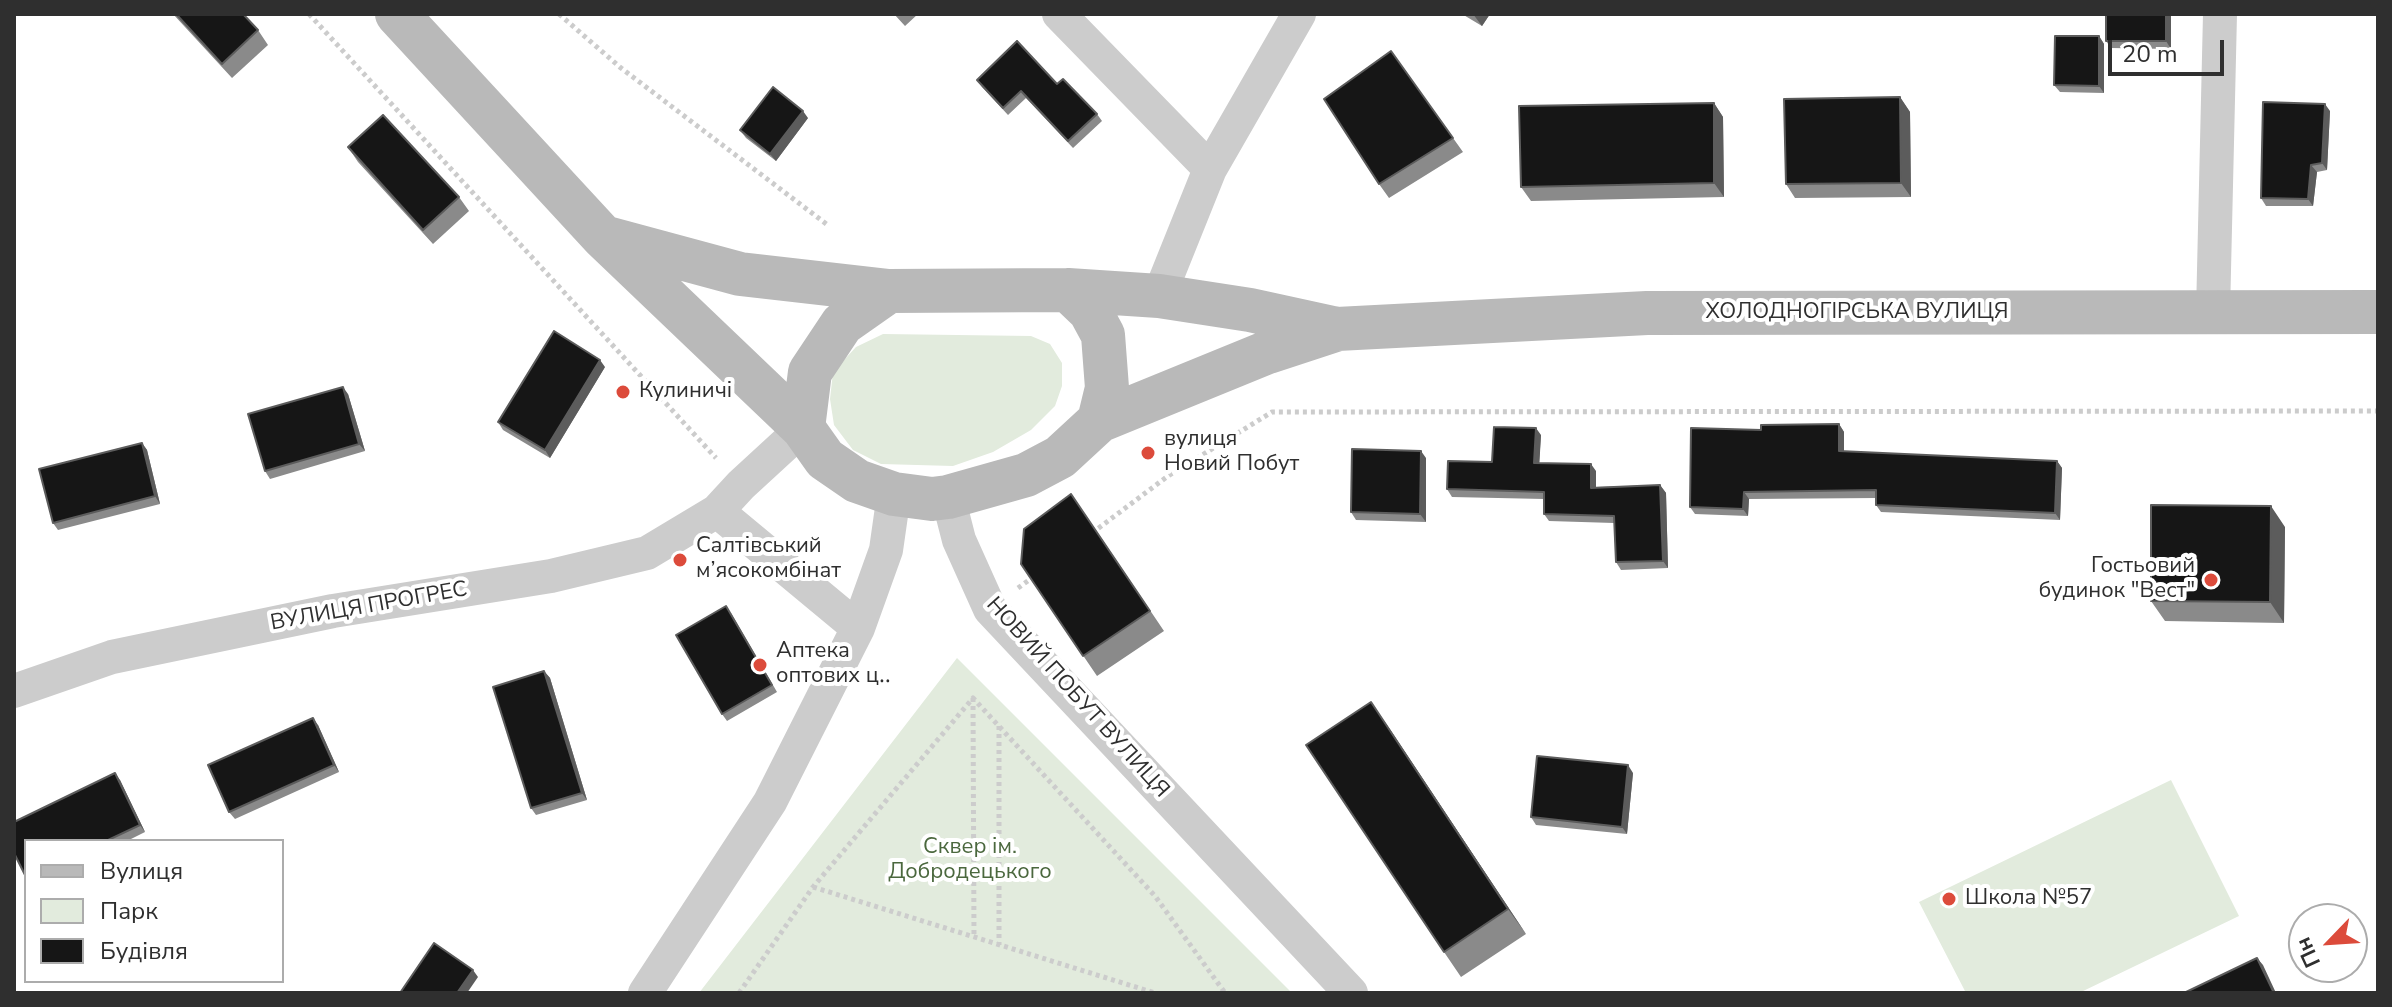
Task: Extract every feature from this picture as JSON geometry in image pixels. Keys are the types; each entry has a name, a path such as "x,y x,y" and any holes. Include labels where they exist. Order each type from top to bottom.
{"main road":[{"path":"397,14 603,237 803,428 825,459 857,481 894,494 932,499 948,497 1026,475 1060,457 1099,421 1107,388 1103,335 1090,311 1068,290 889,291 740,274 603,237"},
{"name":"ХОЛОДНОГІРСЬКА ВУЛИЦЯ","path":"1068,290 1159,296 1250,310 1337,329 1647,313 2378,312"},
{"path":"803,428 810,372 842,324 889,291"},
{"name":"ХОЛОДНОГІРСЬКА ВУЛИЦЯ","path":"1099,421 1268,352 1337,329"}],"street":[{"path":"1059,14 1210,169"},
{"path":"1159,296 1210,169 1299,14"},
{"path":"2213,313 2220,14"},
{"name":"ВУЛИЦЯ ПРОГРЕС","path":"14,691 112,657 333,611 551,576 647,553 717,511 803,428"},
{"path":"645,993 770,802 858,628 886,550 894,494"},
{"name":"НОВИЙ ПОБУТ ВУЛИЦЯ","path":"948,497 959,540 990,609 1351,993"},
{"path":"717,511 858,628"}],"path":[{"path":"309,14 741,485"},
{"path":"559,14 621,68 829,226"},
{"path":"1092,533 1168,476 1272,412 2378,411"},
{"path":"990,609 1041,571"},
{"path":"973,698 1155,896 1225,993"},
{"path":"739,993 813,887 973,698"},
{"path":"973,698 974,937"},
{"path":"999,726 999,945"},
{"path":"813,887 1155,993"}],"green space":[{"path":"883,334 1031,336 1050,344 1062,363 1062,386 1055,406 1031,430 993,452 953,466 881,464 853,450 834,425 830,399 833,372 856,347"},
{"name":"Сквер ім. Добродецького","path":"957,658 1292,993 699,993"},
{"path":"2171,780 2239,916 2079,993 1966,993 1919,902"}],"building":[{"path":"176,14 243,14 258,30 222,64"},
{"path":"2106,14 2166,14 2166,41 2106,41"},
{"path":"2055,36 2099,36 2099,86 2054,85"},
{"path":"1017,41 1057,84 1063,79 1097,114 1068,141 1021,91 1003,108 977,80"},
{"path":"1391,51 1453,138 1379,184 1324,99"},
{"path":"773,87 803,111 770,154 740,130"},
{"path":"1900,97 1901,183 1786,184 1784,99"},
{"path":"2263,102 2325,104 2322,163 2311,165 2308,199 2261,198"},
{"path":"1714,103 1714,183 1521,187 1519,106"},
{"path":"383,115 459,197 423,230 348,147"},
{"path":"554,331 600,360 545,450 498,422"},
{"path":"343,387 359,444 265,471 248,414"},
{"path":"1839,424 1839,451 2057,461 2055,513 1876,505 1876,490 1744,492 1743,509 1690,507 1691,428 1761,430 1761,425"},
{"path":"1494,427 1536,428 1534,463 1591,464 1591,488 1660,485 1663,561 1616,562 1614,516 1544,514 1544,492 1447,489 1448,461 1492,462"},
{"path":"142,443 155,496 53,523 39,469"},
{"path":"1352,449 1421,451 1420,514 1351,512"},
{"path":"1071,494 1150,611 1083,656 1021,564 1024,529"},
{"path":"2151,505 2271,506 2270,602 2151,601"},
{"path":"726,606 772,685 722,714 676,635"},
{"path":"544,671 582,793 531,808 493,687"},
{"path":"1371,702 1508,909 1444,952 1306,745"},
{"path":"313,718 334,765 229,812 208,765"},
{"path":"1537,756 1628,765 1622,827 1531,817"},
{"path":"115,773 140,825 110,839 24,839 24,873 14,853 14,822"},
{"path":"434,943 473,970 457,993 400,993"},
{"path":"2257,958 2274,993 2184,993"}],"place":[{"name":"Кулиничі","path":"623,392"},
{"name":"вулиця Новий Побут","path":"1148,453"},
{"name":"Салтівський м’ясокомбінат","path":"680,560"},
{"name":"Гостьовий будинок \"Вест\"","path":"2211,580"},
{"name":"Аптека оптових ц‥","path":"760,665"},
{"name":"Школа №57","path":"1949,899"}]}
